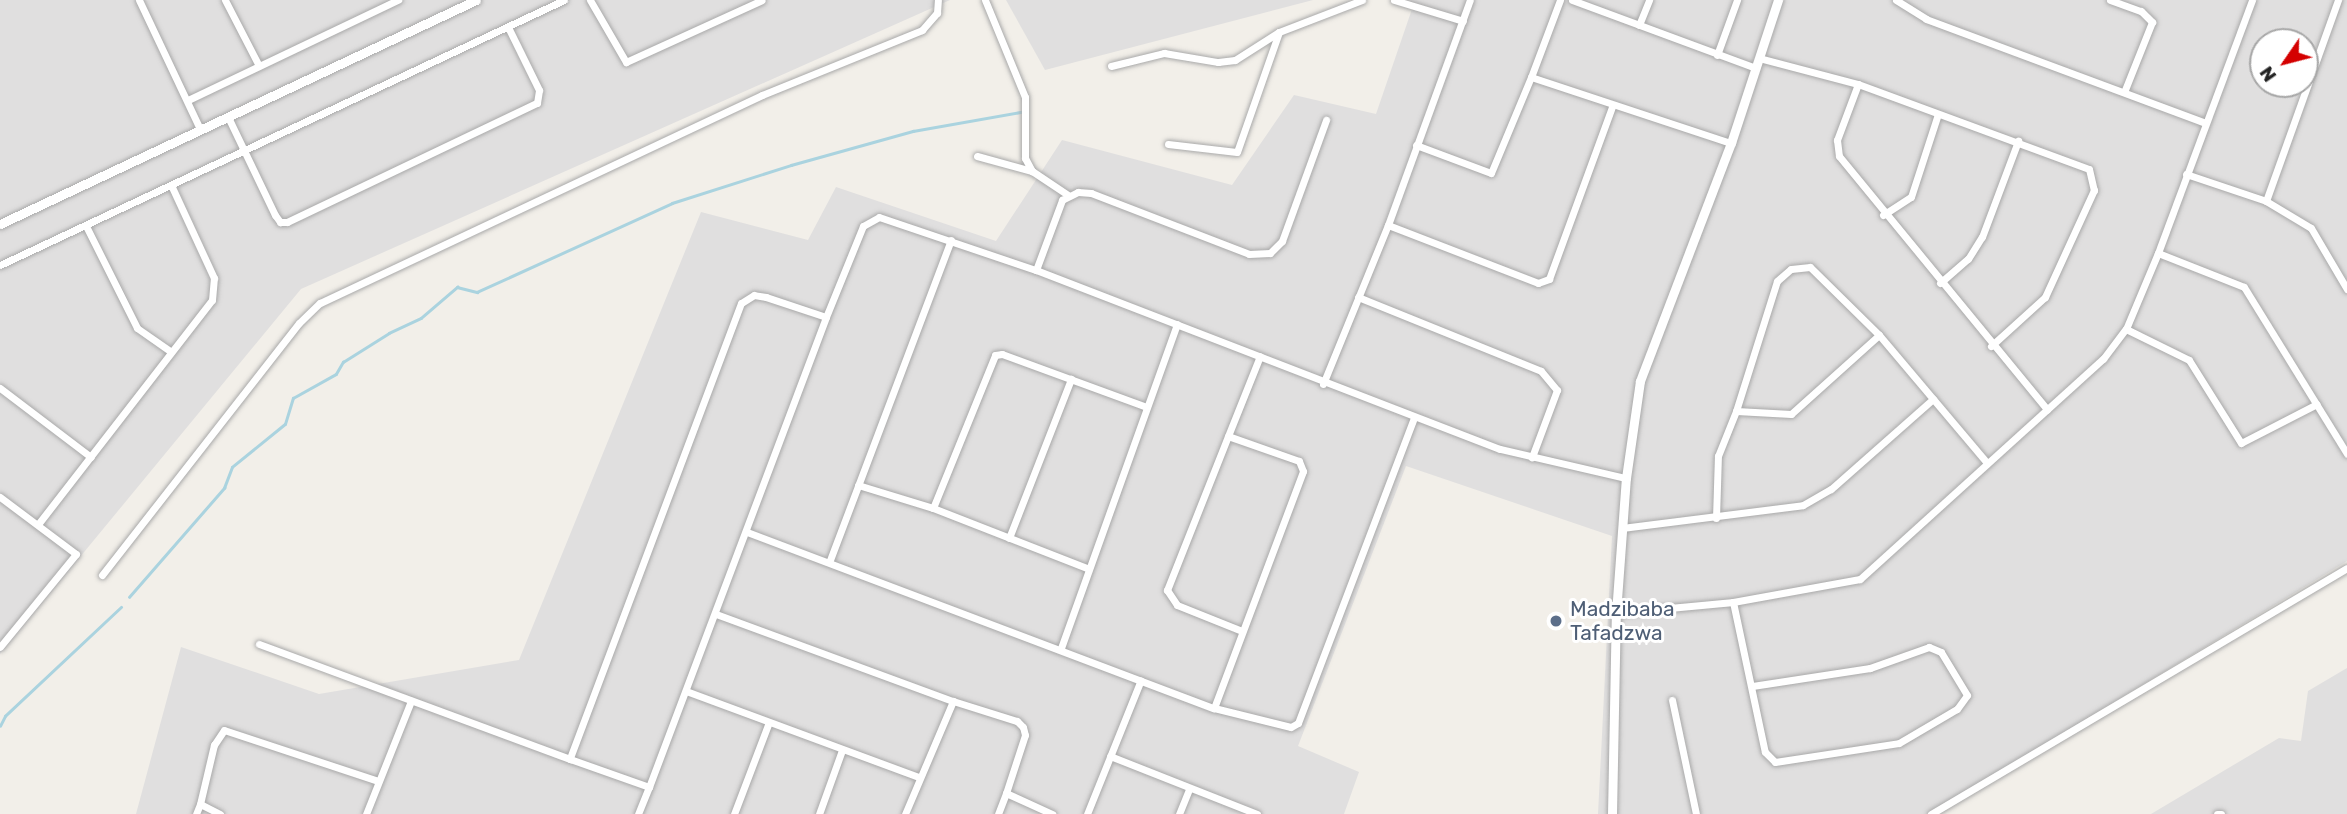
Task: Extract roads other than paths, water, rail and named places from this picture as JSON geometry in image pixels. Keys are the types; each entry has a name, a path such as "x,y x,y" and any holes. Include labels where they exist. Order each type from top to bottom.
{"street":[{"path":"139,0 200,129"},
{"path":"225,0 258,66"},
{"path":"188,100 398,0"},
{"path":"0,225 476,0"},
{"path":"0,265 509,29 564,0"},
{"path":"590,0 626,62 762,0"},
{"path":"102,575 299,323 320,303 762,95 922,30 937,13 938,0"},
{"path":"985,0 1026,97 1025,158 1032,171"},
{"path":"1111,66 1164,53 1218,62 1235,60 1279,32 1363,0"},
{"path":"1394,0 1463,21"},
{"path":"1323,384 1388,225 1470,0"},
{"path":"1416,145 1491,173 1560,0"},
{"path":"1572,0 1756,68"},
{"path":"1639,25 1649,0"},
{"path":"1717,55 1737,0"},
{"path":"1612,814 1616,613 1626,478 1640,382 1731,143 1778,0"},
{"path":"1896,0 1926,19 2125,90 2205,124"},
{"path":"2110,0 2140,11 2152,22 2125,90"},
{"path":"1616,613 1733,602 1860,579 2103,359 2126,329 2158,253 2252,0"},
{"path":"2266,201 2338,0"},
{"path":"228,117 280,222 312,211 537,103 539,90 509,29"},
{"path":"1168,144 1237,152 1279,32"},
{"path":"1759,58 1858,84 2089,169 2094,190 2045,297 1991,345"},
{"path":"1531,77 1612,107 1731,143"},
{"path":"1858,84 1836,149 1883,215 2047,409"},
{"path":"1388,225 1538,283 1549,279 1612,107"},
{"path":"1883,215 1911,197 1938,114"},
{"path":"977,156 1032,171 1068,195 1091,193 1249,254 1270,253 1282,240 1326,120"},
{"path":"1940,284 1968,259 1982,237 2018,141"},
{"path":"2186,174 2266,201 2311,228 2347,289"},
{"path":"39,523 212,300 216,289 172,187"},
{"path":"1036,271 1068,195"},
{"path":"638,814 716,614 826,317 869,221 891,218 1177,324 1414,418 1532,457 1626,478"},
{"path":"86,226 137,328 170,351"},
{"path":"830,560 951,240"},
{"path":"2158,253 2244,287 2347,454"},
{"path":"1716,518 1718,456 1736,411 1777,281 1791,269 1810,267 1821,274 1879,335 1987,463"},
{"path":"570,759 741,303 754,295 826,317"},
{"path":"1358,297 1541,371 1557,390 1532,457"},
{"path":"1061,648 1087,568 1177,324"},
{"path":"2126,329 2189,360 2241,443 2317,404"},
{"path":"1736,411 1791,414 1879,335"},
{"path":"933,508 995,355 1147,407"},
{"path":"1242,631 1177,605 1167,590 1260,356"},
{"path":"1009,538 1071,379"},
{"path":"0,388 91,457"},
{"path":"1622,528 1781,510 1818,498 1933,399"},
{"path":"747,532 830,560 1214,708 1282,728 1298,723 1414,418"},
{"path":"1214,708 1303,471 1299,461 1228,436"},
{"path":"858,485 933,508 1087,568"},
{"path":"0,497 39,523 76,554 0,647"},
{"path":"1931,814 2347,568"},
{"path":"1733,602 1765,752 1780,762 1899,743 1957,709 1967,695 1941,652 1929,647 1870,668 1752,687"},
{"path":"716,614 953,701 1017,720 1025,735 998,814"},
{"path":"259,644 649,787"},
{"path":"1087,814 1141,680"},
{"path":"686,691 919,777"},
{"path":"1672,699 1696,814"},
{"path":"366,814 411,701"},
{"path":"905,814 953,701"},
{"path":"734,814 769,722"},
{"path":"197,814 214,745 223,730 378,780"},
{"path":"819,814 842,750"},
{"path":"1110,756 1257,814"},
{"path":"1179,814 1189,789"},
{"path":"1006,793 1052,814"},
{"path":"200,804 220,814"}],"waterway":[{"path":"129,597 224,488 232,467 285,424 293,398 336,374 343,362 389,333 421,318 457,287 477,292 672,203 791,165 913,131 1021,112"},
{"path":"0,726 5,716 121,607"}],"place":[{"name":"Madzibaba Tafadzwa","path":"1556,621"}]}
